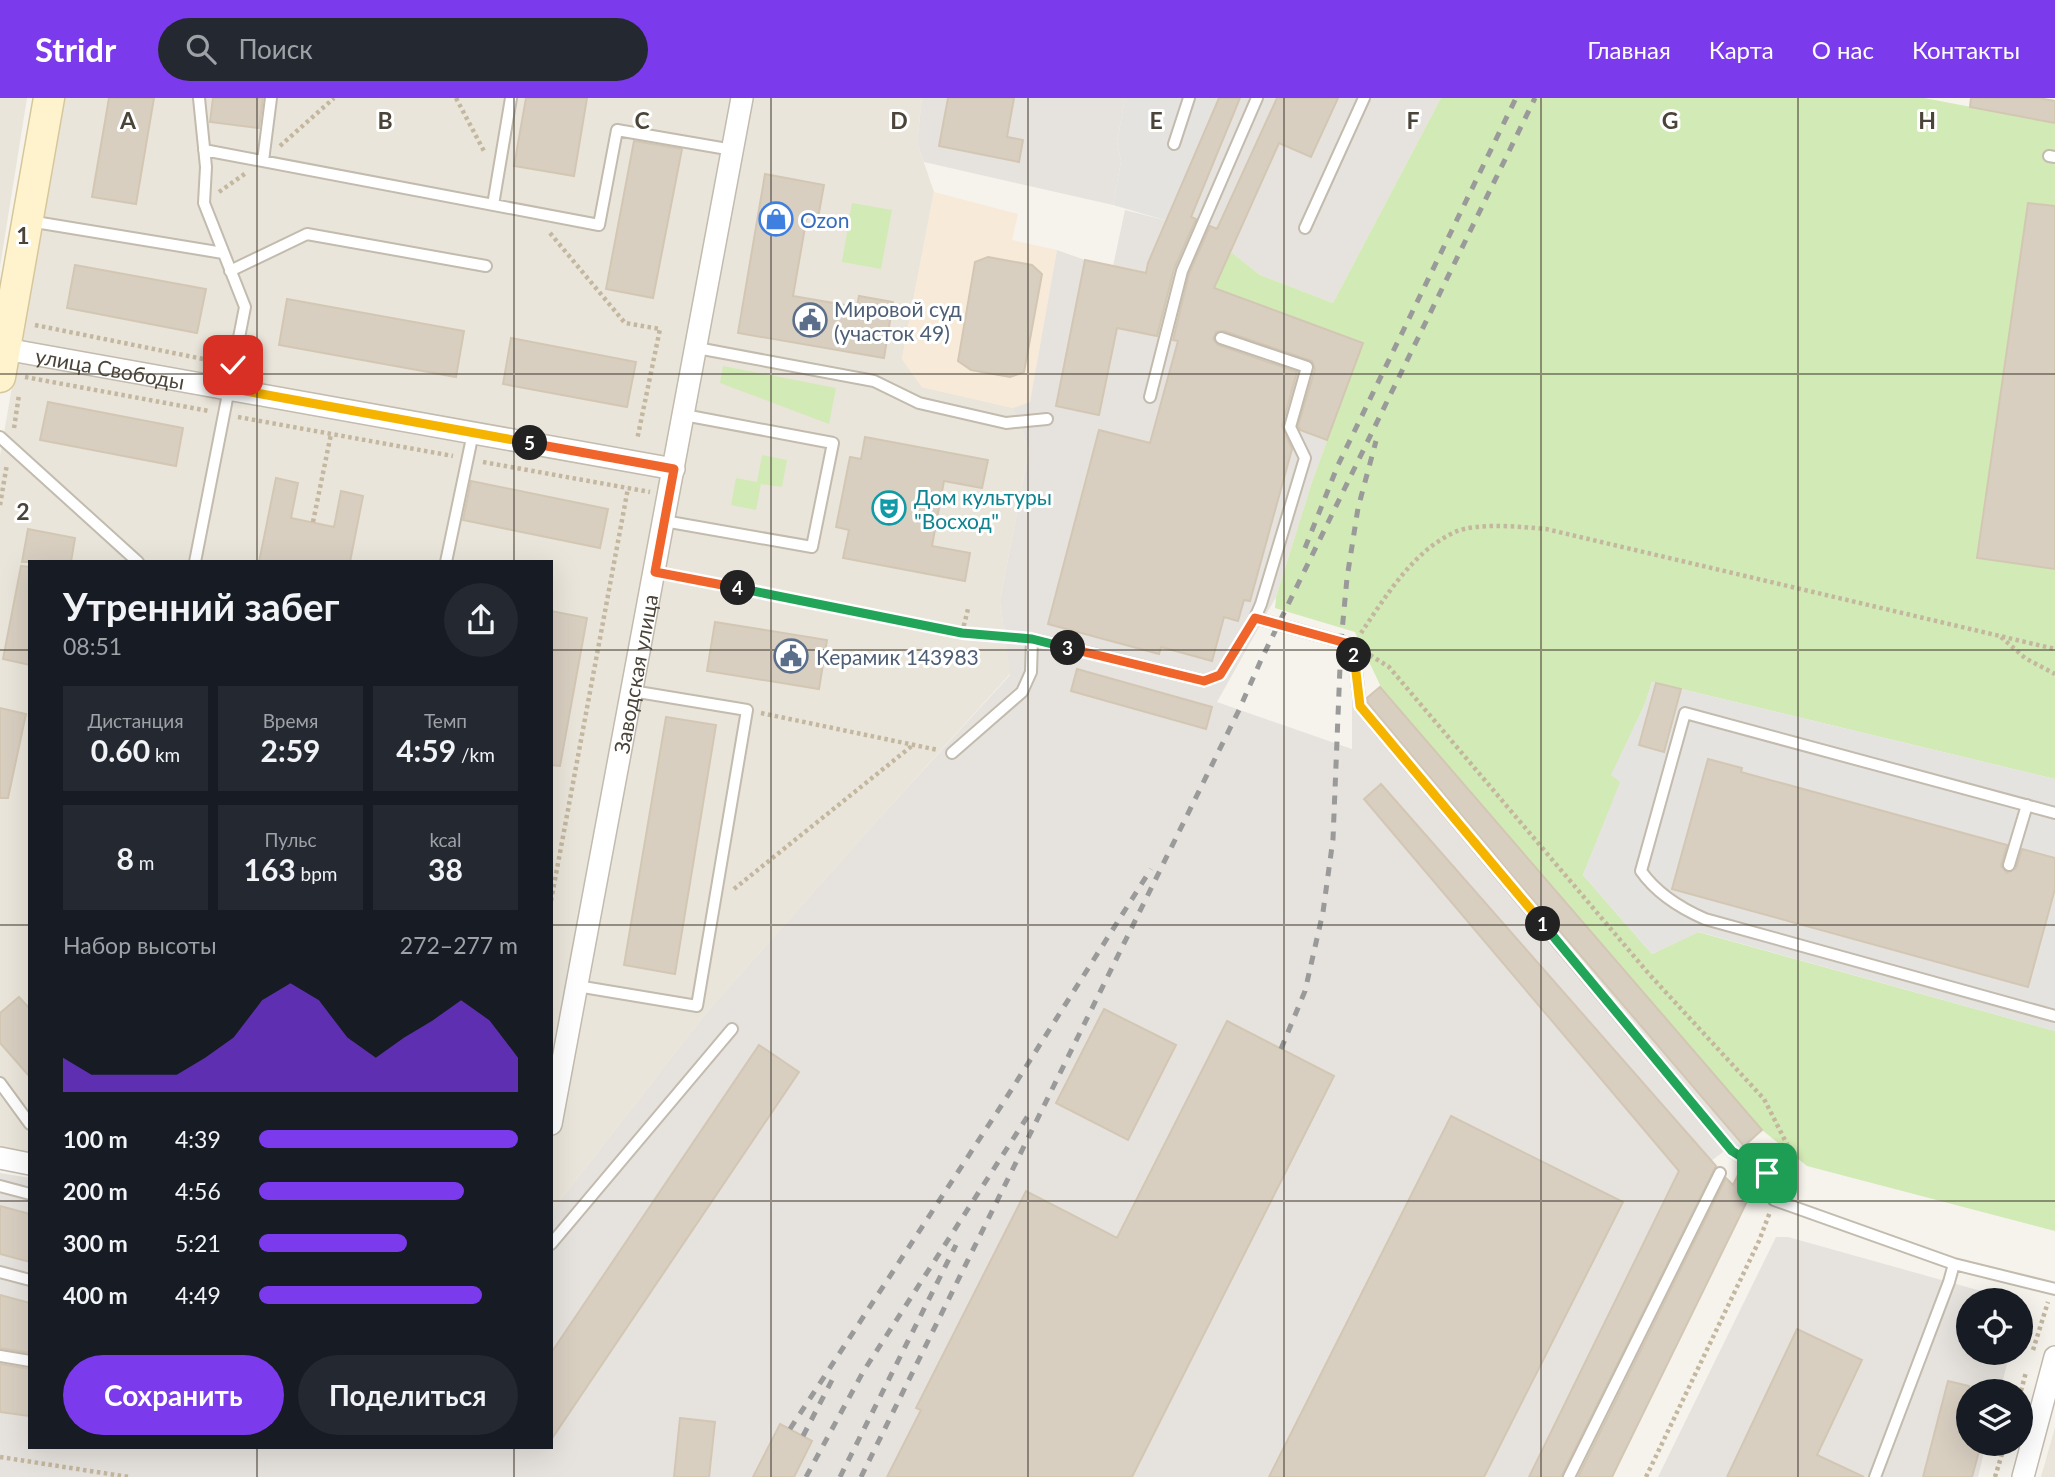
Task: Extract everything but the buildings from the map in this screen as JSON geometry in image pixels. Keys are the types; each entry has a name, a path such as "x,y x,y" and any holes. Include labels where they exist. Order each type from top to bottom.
{"main road":[{"path":"1,361 49,98"}],"street":[{"name":"Заводская улица","path":"553,1113 742,98"},
{"name":"улица Свободы","path":"1,361 229,388 674,469"},
{"path":"0,1158 28,1164"},
{"path":"2023,1477 2055,1357"}],"lane":[{"path":"195,560 245,307 204,203 206,167 199,98"},
{"path":"263,161 271,98"},
{"path":"493,205 512,98"},
{"path":"1174,144 1189,98"},
{"path":"1150,397 1182,271 1257,98"},
{"path":"1305,228 1364,98"},
{"path":"204,150 599,225 617,130 734,150"},
{"path":"28,220 223,253"},
{"path":"230,271 307,234 486,266"},
{"path":"952,753 1022,692 1031,672 1032,639 1204,681 1220,675 1255,618 1305,458 1290,428 1307,367 1221,338"},
{"path":"697,348 874,381 919,404 1006,423 1047,419"},
{"path":"664,521 812,547 833,443 684,415"},
{"path":"446,560 473,433"},
{"path":"0,438 136,560"},
{"path":"1255,618 1353,645 1360,706 1732,1151 1767,1173 1774,1200 1954,1264 2052,1294"},
{"path":"577,985 697,1006 747,710 632,691"},
{"path":"2055,813 1685,713 1641,871 1650,884 1680,908 1705,919 2055,1016"},
{"path":"2009,865 2027,806"},
{"path":"553,1242 732,1028"},
{"path":"0,1083 28,1121"},
{"path":"1569,1477 1720,1173"},
{"path":"0,1186 28,1193"},
{"path":"1875,1477 1954,1264"},
{"path":"0,1272 28,1279"},
{"path":"0,1356 28,1361"}],"path":[{"path":"456,98 498,177"},
{"path":"532,212 625,323 660,329 637,440"},
{"path":"33,324 233,365"},
{"path":"1,361 223,414 628,488 553,890"},
{"path":"313,522 331,434"},
{"path":"1646,1477 1759,1241 1789,1148 1764,1099 1649,974 1388,667 1353,645 1418,555 1457,531 1502,525 1546,529 2055,649"},
{"path":"655,572 962,633 1032,639"},
{"path":"962,633 968,609"},
{"path":"2000,636 2025,658 2055,674"},
{"path":"747,710 952,753"},
{"path":"713,905 914,745"},
{"path":"2033,1351 2052,1294"},
{"path":"2025,1379 2029,1365"},
{"path":"1995,1477 2001,1456"},
{"path":"0,1457 129,1477"}],"shaded area":[{"path":"0,98 27,98 0,267"},
{"path":"62,98 922,98 917,142 934,192 902,359 922,387 1013,408 1029,450 1000,601 1010,674 706,1013 553,1209 553,560 28,560 28,1154 0,1148 0,456"},
{"path":"922,98 1125,98 1117,142 1121,161 1113,205 924,162 917,142"},
{"path":"1125,98 1219,98 1168,221 1113,205 1121,161 1117,142"},
{"path":"1219,98 1441,98 1333,303 1260,275 1231,252 1216,283 1215,288 1363,343 1312,482 1276,597 1217,702 1352,749 1352,700 1359,699 1363,702 1380,687 1762,1130 1743,1149 1723,1152 1711,1161 1529,1477 0,1477 0,1173 28,1178 28,1449 553,1449 553,1209 706,1013 1010,675 1000,601 1029,450 1013,408 1030,402 1057,250 1113,266 1125,210 1168,221"},
{"path":"934,192 1018,214 1012,240 1057,250 1030,402 1013,408 922,387 902,359"},
{"path":"1652,682 2055,779 2055,1031 1699,932 1652,954 1583,875 1620,782 1611,775 1645,704"},
{"path":"1776,1237 1788,1237 1970,1288 1956,1288 1956,1365 2007,1365 2003,1379 1956,1379 1956,1456 1983,1456 1978,1477 1658,1477"},
{"path":"2055,1427 2055,1477 2041,1477"}],"green space":[{"path":"1441,98 1924,98 2055,123 2055,779 1652,682 1645,704 1612,774 1621,782 1583,875 1652,954 1698,932 2055,1031 2055,1231 1807,1166 1762,1130 1381,687 1355,632 1275,608 1276,597 1312,482 1363,343 1215,288 1216,283 1231,252 1260,275 1333,303"},
{"path":"852,203 892,210 881,269 842,262"},
{"path":"723,366 836,388 829,424 720,383"},
{"path":"762,455 787,460 782,487 761,484 756,510 731,505 736,478 757,482"}],"railway":[{"path":"1305,548 1338,465 1516,98"},
{"path":"861,1477 1239,710 1535,98"},
{"path":"1281,1049 1305,991 1323,912 1333,839 1341,642 1347,578 1358,508 1376,441"},
{"path":"790,1429 1003,1103 1151,869"},
{"path":"806,1477 863,1372 1031,1111"},
{"path":"840,1477 956,1245"},
{"path":"803,1436 832,1380"}],"place":[{"name":"Ozon","path":"776,219"},
{"name":"Мировой суд (участок 49)","path":"810,320"},
{"name":"Дом культуры \"Восход\"","path":"889,508"},
{"name":"Керамик 143983","path":"791,656"}],"route":[{"path":"233,365 229,388 674,469 655,572 962,633 1032,639 1204,681 1220,675 1255,618 1353,645 1360,706 1732,1151 1767,1173"}]}
